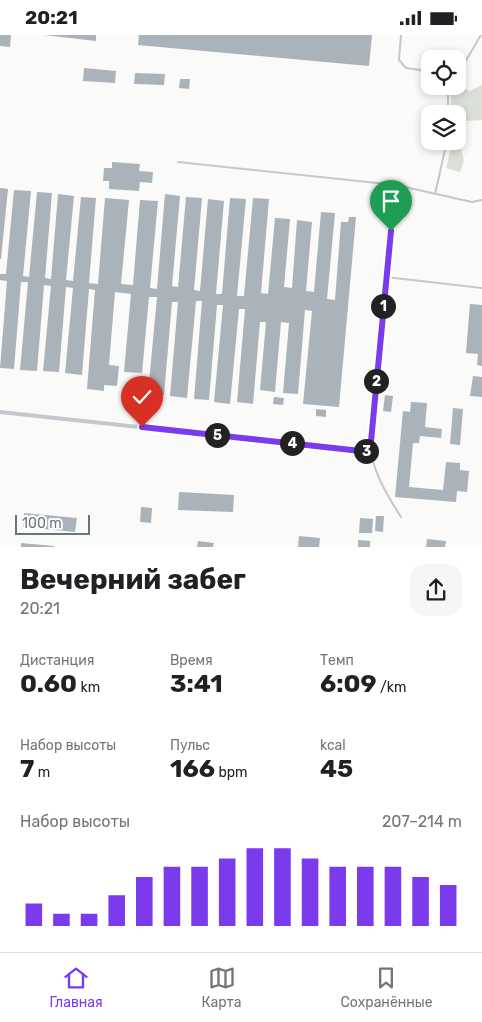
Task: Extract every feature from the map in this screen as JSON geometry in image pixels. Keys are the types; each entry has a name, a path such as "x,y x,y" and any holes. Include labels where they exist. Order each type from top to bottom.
{"street":[{"path":"0,412 370,452"}],"lane":[{"path":"401,35 399,60 406,68 421,70"},
{"path":"466,60 480,35"},
{"path":"435,194 445,150"},
{"path":"178,162 396,185 472,202 482,200"},
{"path":"396,185 370,452 371,459 385,491 401,517"},
{"path":"386,277 482,288"}],"shaded area":[{"path":"482,85 482,120 466,121 466,105 451,105 451,95 466,95 466,89 469,91"},
{"path":"451,150 461,150 464,160 460,172 446,168"}],"building":[{"path":"0,35 11,35 10,47 0,46"},
{"path":"44,35 96,35 96,41"},
{"path":"139,35 372,35 369,66 138,45"},
{"path":"84,68 116,71 115,83 83,81"},
{"path":"135,73 165,74 164,85 134,84"},
{"path":"180,79 190,79 189,89 179,88"},
{"path":"112,162 140,164 139,171 153,172 152,183 140,182 139,191 109,189 109,181 103,181 104,168 112,168"},
{"path":"0,188 8,189 1,259 0,259"},
{"path":"14,190 31,191 23,276 29,277 37,192 52,193 45,278 51,279 58,194 74,196 66,280 73,281 81,197 96,198 89,283 98,284 105,198 129,200 121,284 133,285 140,200 158,201 150,288 157,289 165,194 180,196 172,286 178,287 186,197 202,198 194,290 200,291 208,199 224,201 216,294 222,294 230,198 246,199 237,296 244,296 253,198 269,199 261,293 268,294 275,218 290,219 284,287 292,288 297,220 312,222 306,291 314,292 321,212 335,213 327,299 335,300 341,222 348,222 349,217 356,217 339,407 303,404 312,311 305,310 298,394 283,393 289,323 281,322 275,392 260,390 266,322 260,322 253,404 237,402 245,309 239,309 230,404 214,402 223,305 217,305 209,400 194,399 202,301 196,301 187,398 170,396 178,302 172,302 164,395 148,393 157,297 149,297 142,373 124,372 131,294 115,292 109,365 119,366 117,386 104,385 104,391 87,389 95,290 89,289 82,375 65,373 73,288 66,287 59,372 43,371 51,286 44,285 37,371 20,370 28,282 21,282 14,369 0,368 7,281 0,280 0,274 6,274"},
{"path":"470,304 482,305 482,366 477,365 478,354 466,353"},
{"path":"473,376 482,377 482,397 470,396"},
{"path":"385,395 393,396 391,412 383,411"},
{"path":"274,397 284,398 283,405 273,404"},
{"path":"411,402 427,403 425,427 442,429 441,438 420,436 419,443 413,443 409,487 443,490 446,462 460,463 460,470 469,471 467,492 457,491 456,502 395,497 403,411 410,412"},
{"path":"453,408 463,409 460,445 450,444"},
{"path":"316,409 326,410 326,417 316,416"},
{"path":"179,492 234,495 233,512 178,510"},
{"path":"141,507 152,508 151,523 140,522"},
{"path":"24,513 77,518 75,532 23,527"},
{"path":"376,516 384,516 383,532 375,531"},
{"path":"360,518 373,519 372,533 359,533"},
{"path":"299,536 320,538 319,547 298,547"},
{"path":"427,539 446,541 445,547 426,547"},
{"path":"358,540 370,541 370,547 358,547"},
{"path":"198,541 214,543 213,547 197,547"},
{"path":"21,543 54,546 54,547 21,547"}],"route":[{"path":"142,427 370,452 391,231"}]}
